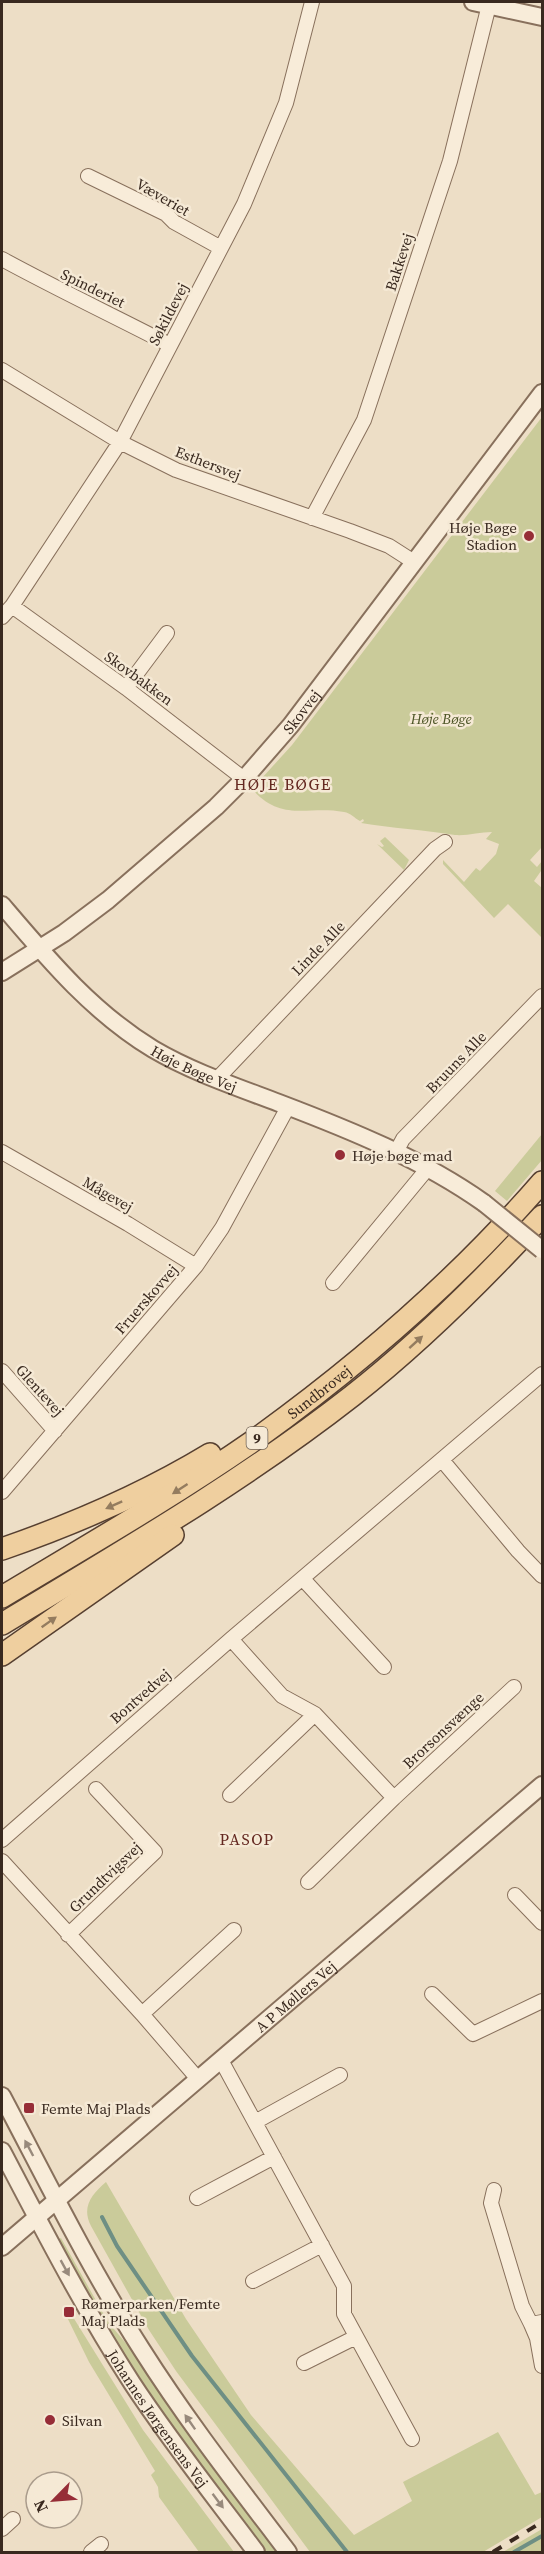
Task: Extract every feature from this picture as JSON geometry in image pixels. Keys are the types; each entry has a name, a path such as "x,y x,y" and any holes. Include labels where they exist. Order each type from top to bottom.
{"main road":[{"name":"Sundbrovej","path":"2,1597 177,1491 271,1427 382,1341 486,1243 543,1182"},
{"name":"Sundbrovej","path":"2,1624 220,1490 308,1429 372,1380 472,1290 543,1215"},
{"path":"2,1549 53,1531 123,1501 222,1446 309,1386 486,1243"},
{"path":"2,1656 299,1446 372,1380"}],"street":[{"name":"Søkildevej","path":"2,617 12,606 120,442 244,204 286,103 312,2"},
{"path":"481,3 543,17"},
{"name":"Bakkevej","path":"312,518 364,420 450,161 481,3"},
{"name":"Væveriet","path":"88,176 166,214 174,222 221,248"},
{"name":"Spinderiet","path":"2,259 90,307 109,313 170,345"},
{"name":"Esthersvej","path":"2,370 120,442 176,470 389,546 414,562"},
{"name":"Skovvej","path":"2,972 108,900 216,807 244,779 291,725 543,393"},
{"name":"Skovbakken","path":"12,606 126,688 244,779"},
{"path":"126,688 167,633"},
{"name":"Linde Alle","path":"217,1079 424,861 445,842"},
{"name":"Høje Bøge Vej","path":"2,905 38,949 73,986 110,1019 161,1053 217,1079 396,1152 428,1168 484,1203 543,1250"},
{"name":"Bruuns Alle","path":"396,1152 403,1139 543,996"},
{"name":"Fruerskovvej","path":"2,1492 196,1266 222,1228 288,1107"},
{"name":"Mågevej","path":"2,1152 196,1266"},
{"path":"333,1283 428,1168"},
{"name":"Glentevej","path":"2,1371 55,1431"},
{"name":"Bontvedvej","path":"2,1840 231,1639 543,1374"},
{"path":"442,1460 518,1551 543,1576"},
{"path":"303,1579 384,1667"},
{"path":"231,1639 282,1696 315,1714 394,1798"},
{"name":"Brorsonsvænge","path":"308,1882 394,1798 514,1687"},
{"path":"230,1795 315,1714"},
{"name":"A P Møllers Vej","path":"2,2247 543,1785"},
{"name":"Grundtvigsvej","path":"68,1935 155,1852 96,1789"},
{"name":"Grundtvigsvej","path":"2,1861 142,2014 198,2079"},
{"path":"515,1895 543,1923"},
{"path":"142,2014 234,1930"},
{"path":"432,1994 473,2034 543,2001"},
{"path":"221,2060 344,2286 345,2314 412,2439"},
{"path":"255,2122 340,2075"},
{"name":"Johannes Jørgensens Vej","path":"2,2096 47,2208 130,2380 155,2418 256,2553"},
{"name":"Johannes Jørgensens Vej","path":"2,2151 47,2208 196,2430 288,2553"},
{"path":"197,2198 274,2157"},
{"path":"494,2190 491,2203 522,2306 537,2323 537,2338 543,2366"},
{"path":"253,2281 322,2245"},
{"path":"304,2363 356,2337"},
{"path":"2,2529 12,2519"}],"green space":[{"name":"Høje Bøge","path":"542,417 542,847 530,860 537,867 542,861 542,872 534,881 542,888 542,938 508,904 494,918 443,864 443,860 464,882 476,868 480,871 496,854 499,844 486,839 492,832 455,835 361,823 363,819 360,821 344,812 296,811 274,806 252,789 292,745"},
{"path":"385,837 409,860 404,870 377,844 384,846 380,841"},
{"path":"542,1134 542,1160 507,1201 495,1191"},
{"path":"106,2182 186,2319 251,2415 354,2535 412,2501 403,2482 498,2432 535,2495 542,2492 542,2517 483,2552 310,2552 176,2371 149,2330 91,2226 87,2213 90,2201 96,2191"},
{"path":"61,2238 108,2322 135,2354 190,2435 277,2552 266,2552 179,2437 134,2370 57,2240"},
{"path":"63,2309 68,2319 73,2317 143,2430 234,2552 199,2552 159,2497 158,2487 151,2475 155,2471 89,2362"},
{"path":"542,2529 542,2552 503,2552"}],"waterway":[{"path":"102,2217 117,2246 192,2356 347,2552"},
{"path":"514,2552 542,2536"}],"railway":[{"path":"493,2552 542,2522"}],"place":[{"name":"Høje Bøge Stadion","path":"529,536"},
{"name":"Høje bøge mad","path":"340,1155"},
{"name":"Femte Maj Plads","path":"29,2108"},
{"name":"Rømerparken/Femte Maj Plads","path":"69,2312"},
{"name":"Silvan","path":"50,2420"}],"district":[{"name":"HØJE BØGE","path":"283,784"},
{"name":"PASOP","path":"247,1839"}]}
